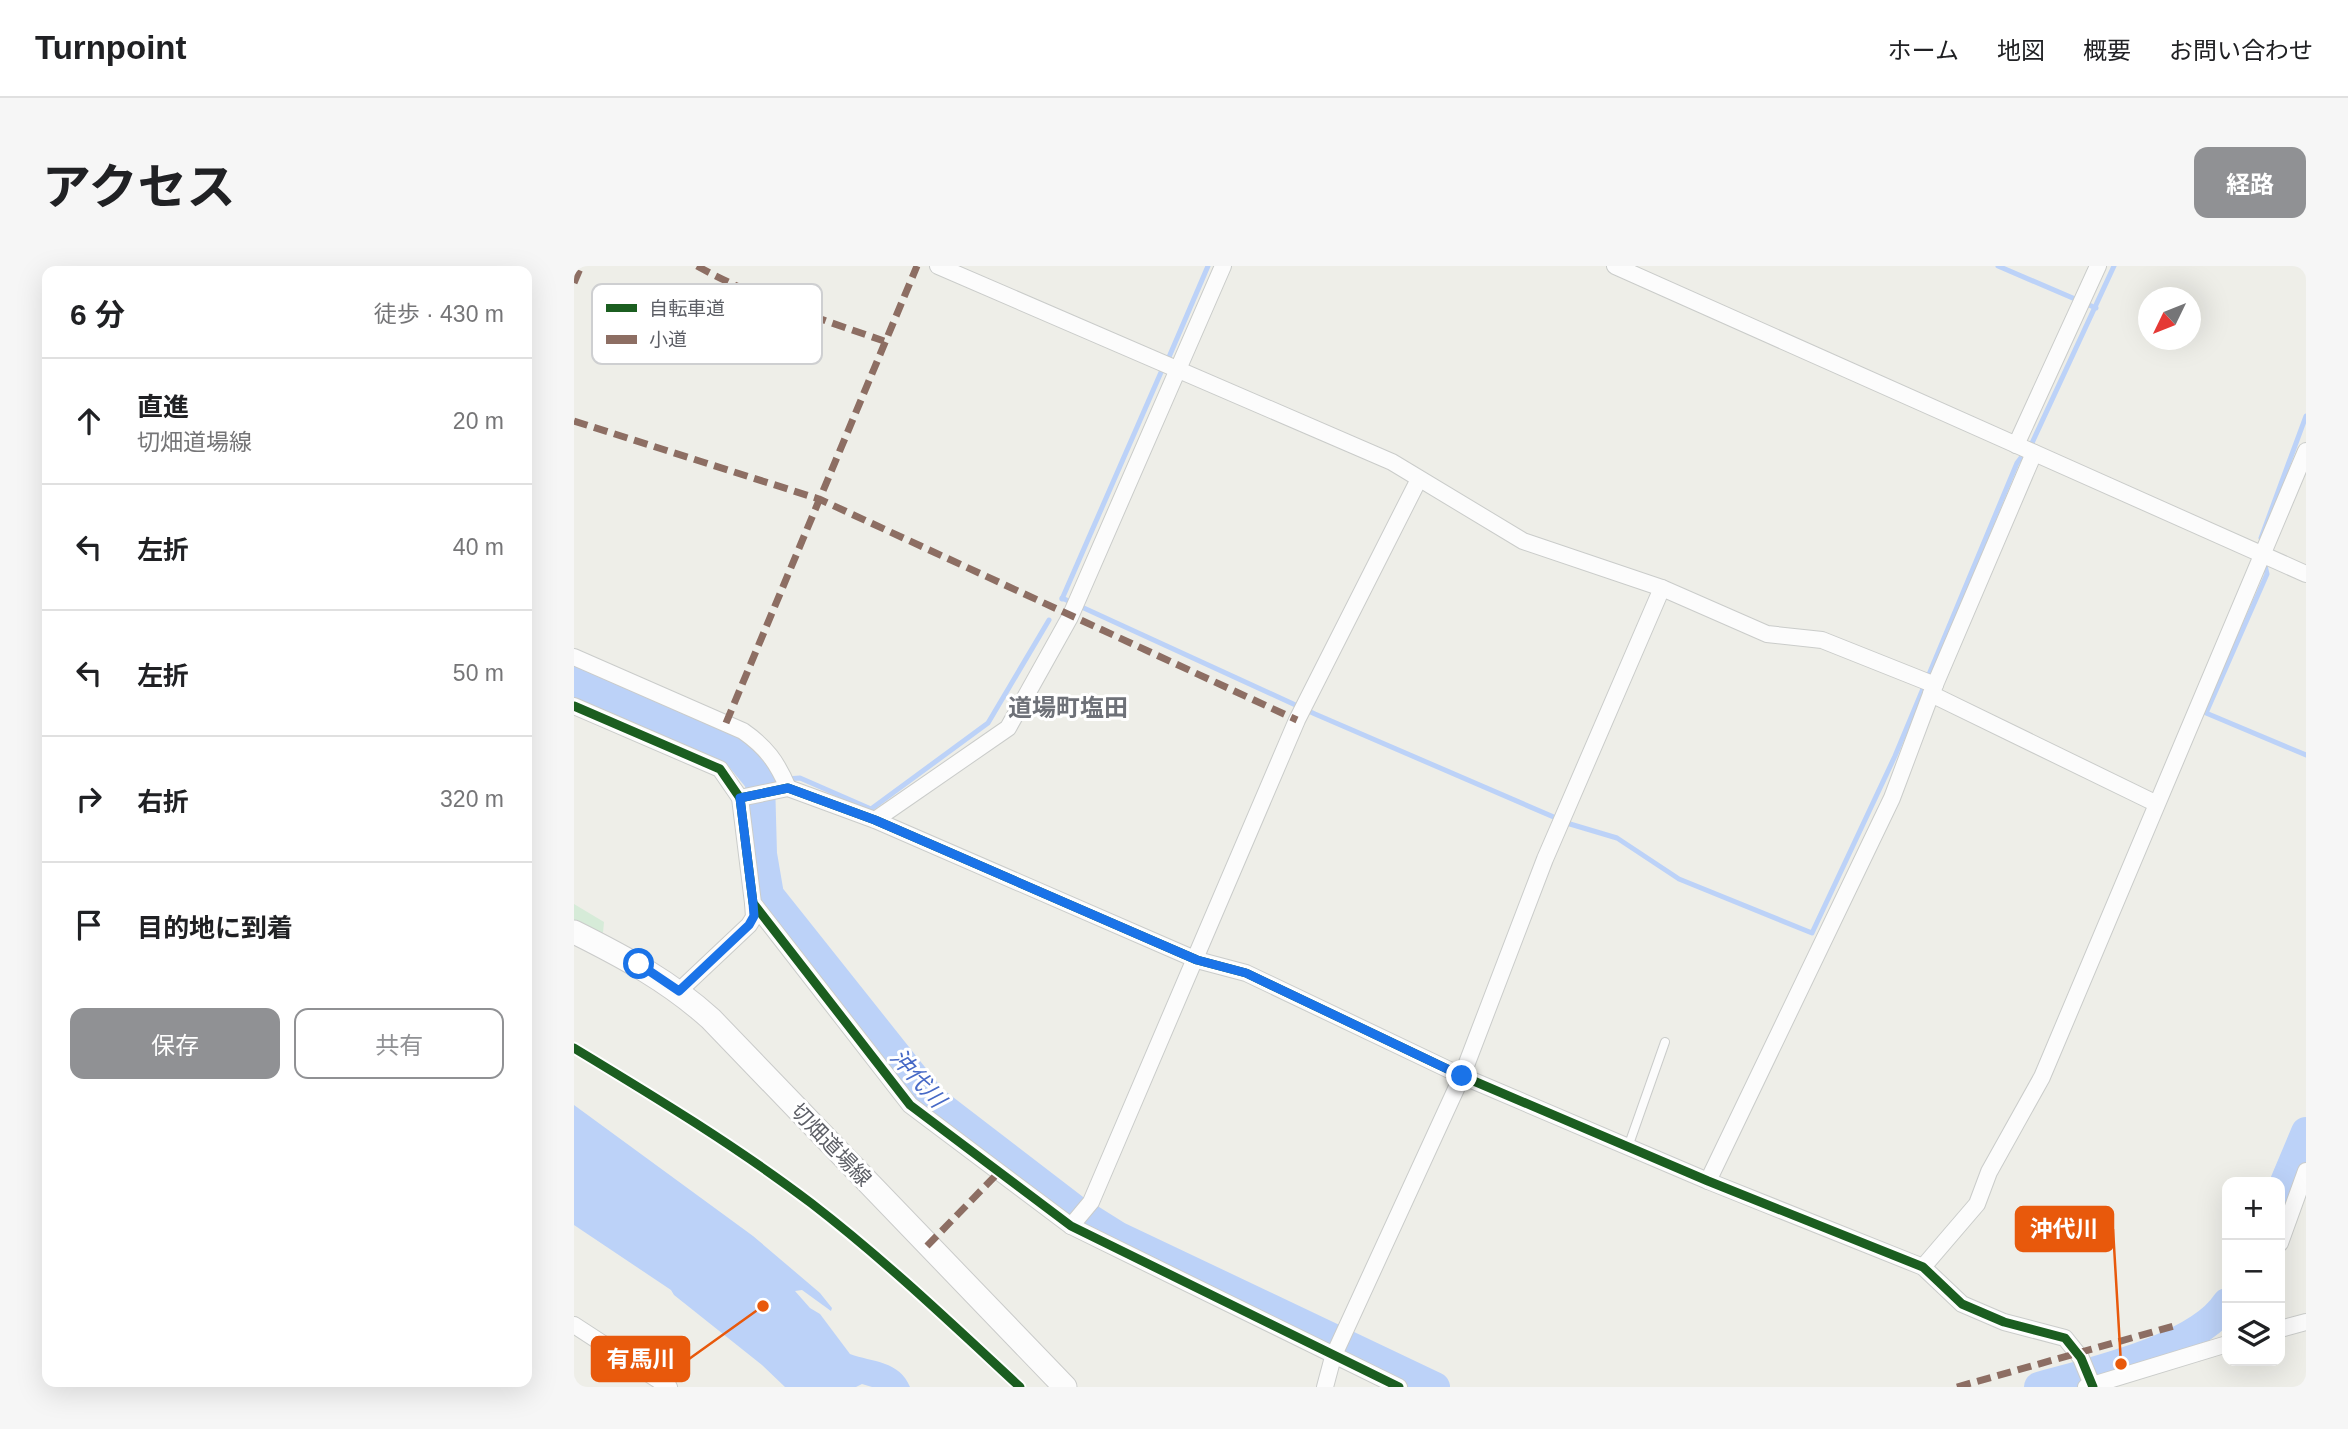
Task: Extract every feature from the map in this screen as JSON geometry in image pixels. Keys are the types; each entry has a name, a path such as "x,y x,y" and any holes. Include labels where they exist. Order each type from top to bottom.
{"main road":[{"name":"切畑道場線","path":"574,932 639,964 679,991 711,1019 1065,1387"}],"street":[{"path":"938,266 1178,372 1392,462 1523,541 1662,588 1766,634 1822,639 1933,690 2155,803"},
{"path":"875,820 1008,728 1070,617 1223,266"},
{"path":"1615,266 2306,574"},
{"path":"2016,446 2098,266"},
{"path":"1923,1267 1977,1204 1989,1172 2042,1077 2155,803 2263,557 2306,451"},
{"path":"1708,1181 1892,798 1933,690 2034,453"},
{"path":"1071,1226 1091,1202 1197,960 1297,720 1419,479"},
{"path":"1325,1387 1333,1357 1462,1076 1545,859 1662,588"},
{"path":"574,657 743,731 762,744 777,763 788,788"},
{"path":"574,706 719,769 740,798 754,916 749,925 679,991"},
{"path":"740,798 788,788 875,820 1197,960 1246,973 1462,1076 1628,1147 1923,1267 1962,1304 2004,1322 2066,1338 2081,1358 2090,1385 2222,1345"},
{"path":"753,903 911,1105 1071,1226 1333,1357 1399,1387"},
{"path":"2281,1240 2306,1171"},
{"path":"2285,1328 2306,1322"},
{"path":"574,1325 669,1387"}],"lane":[{"path":"1628,1147 1665,1042"}],"path":[{"path":"574,1048 694,1121 810,1203 908,1283 1020,1387"}],"green space":[{"path":"574,904 604,922 603,933 574,920"}],"water":[{"path":"574,1105 753,1236 820,1293 832,1308 831,1311 802,1290 795,1291 810,1308 820,1314 850,1354 892,1367 900,1372 910,1387 872,1387 862,1384 856,1387 785,1387 671,1290 574,1225"}],"waterway":[{"path":"1169,357 1208,266"},
{"path":"1998,266 2096,308"},
{"path":"1062,598 1315,714 1570,824 1617,838 1679,879 1812,933 1895,756 2017,463 2032,443 2114,266"},
{"path":"1062,599 1162,370"},
{"path":"2261,538 2306,416"},
{"path":"2264,561 2267,574 2206,713 2306,755"},
{"path":"760,781 800,778 871,809 988,723 1049,620"},
{"name":"沖代川","path":"574,681 737,753 760,781 762,854 769,895 932,1100 1074,1209 1117,1236 1435,1387"},
{"name":"沖代川","path":"2285,1182 2306,1132"},
{"name":"沖代川","path":"2039,1387 2113,1366 2168,1346 2192,1333 2222,1308"}],"marked path":[{"path":"574,283 581,266"},
{"path":"697,266 733,284"},
{"path":"726,723 917,266"},
{"path":"822,319 884,341"},
{"path":"574,421 819,499 1297,720"},
{"path":"927,1246 999,1172"},
{"path":"1957,1387 2174,1326"}],"cycle path":[{"path":"574,706 720,769 740,798 753,903 910,1105 1071,1226 1399,1387"},
{"path":"740,798 788,788 875,820 1197,960 1246,973 1462,1076 1708,1181 1923,1267 1962,1304 2004,1322 2065,1338 2081,1358 2093,1387"},
{"path":"574,1048 724,1142 811,1203 892,1270 1020,1387"}],"place":[{"name":"有馬川","path":"763,1306"},
{"name":"沖代川","path":"2121,1364"}],"district":[{"name":"道場町塩田","path":"1068,708"}],"route":[{"path":"639,964 679,991 749,925 754,916 740,798 788,788 875,820 1197,960 1246,973 1462,1076"}]}
